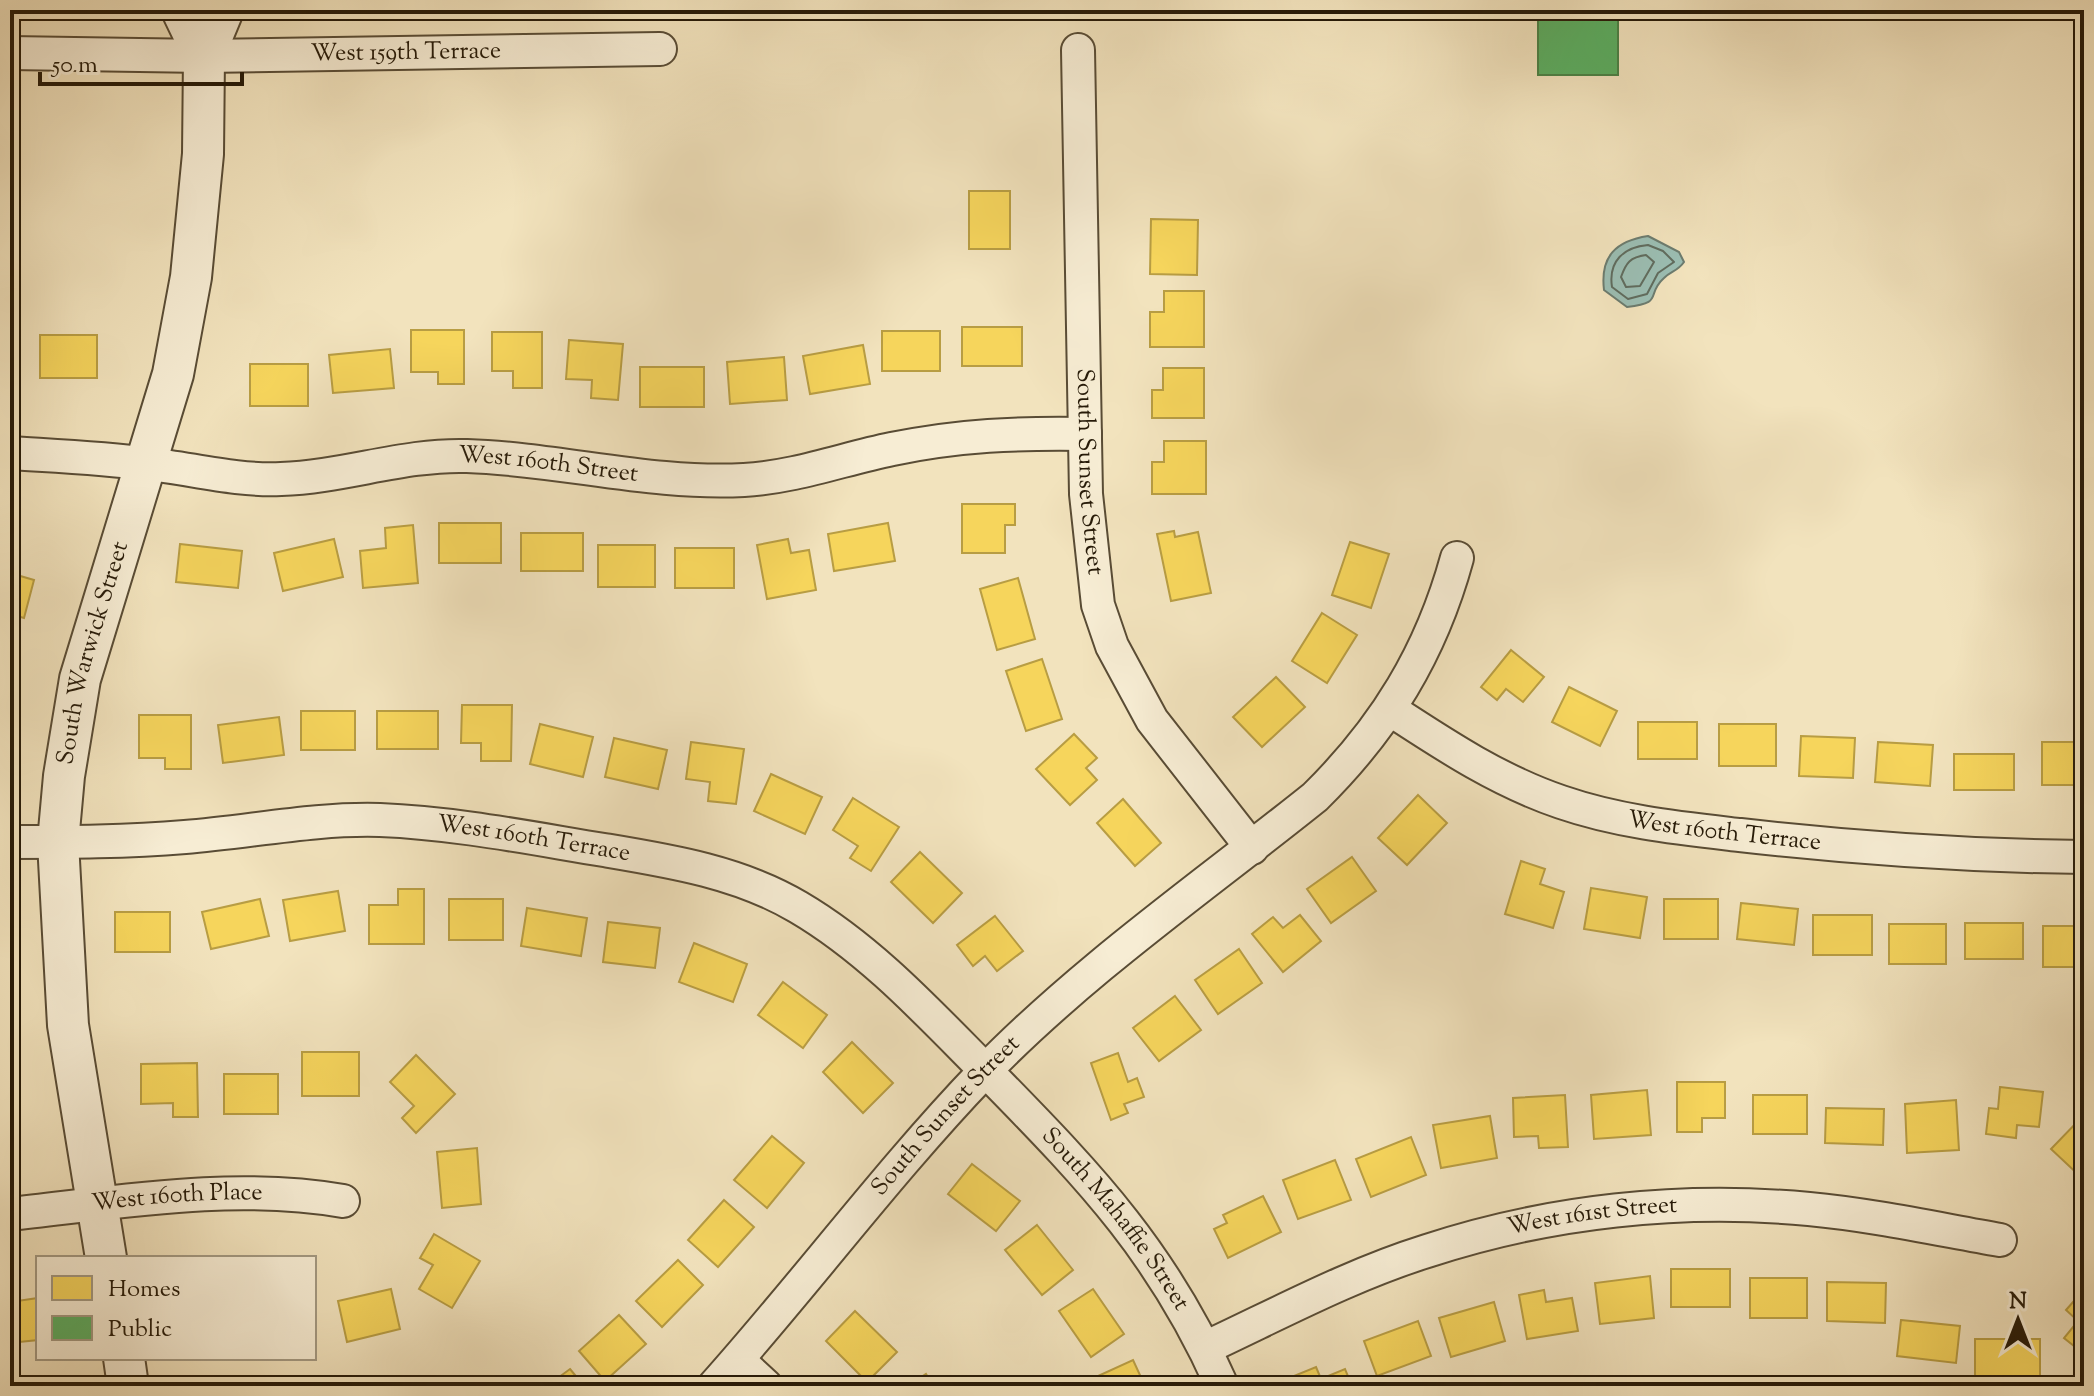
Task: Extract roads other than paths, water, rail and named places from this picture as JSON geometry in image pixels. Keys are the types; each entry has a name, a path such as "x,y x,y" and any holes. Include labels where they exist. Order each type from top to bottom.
{"street":[{"name":"South Warwick Street","path":"182,10 204,56"},
{"name":"South Warwick Street","path":"106,1256 68,1025 58,842 80,679 173,374 191,277 203,154 204,56 223,10"},
{"name":"West 159th Terrace","path":"10,53 204,56 660,49"},
{"name":"South Sunset Street","path":"1078,50 1085,434 1091,557 1098,605 1112,646 1152,720 1252,848"},
{"name":"West 160th Street","path":"10,453 148,463 230,477 280,479 421,458 498,457 690,481 745,480 823,468 949,438 992,432 1085,434"},
{"name":"South Sunset Street","path":"714,1386 919,1142 985,1071 1061,1000 1252,848 1352,761 1391,710 1429,642 1457,558"},
{"name":"West 160th Terrace","path":"1391,710 1467,759 1513,783 1611,817 1828,845 1983,856 2084,857"},
{"name":"West 160th Terrace","path":"10,842 182,838 379,820 458,826 662,860 713,872 794,905 850,941 985,1071"},
{"name":"South Mahaffie Street","path":"985,1071 1081,1167 1131,1227 1175,1291 1222,1386"},
{"name":"West 160th Place","path":"10,1214 237,1192 297,1193 343,1201"},
{"name":"West 161st Street","path":"1205,1348 1352,1278 1425,1251 1500,1230 1576,1215 1654,1206 1731,1205 1809,1209 2000,1240"},
{"path":"124,1360 128,1386"},
{"path":"738,1360 766,1386"}],"water":[{"path":"1648,236 1679,252 1684,262 1659,284 1650,301 1627,307 1604,290 1605,268 1612,252 1619,246"}]}
